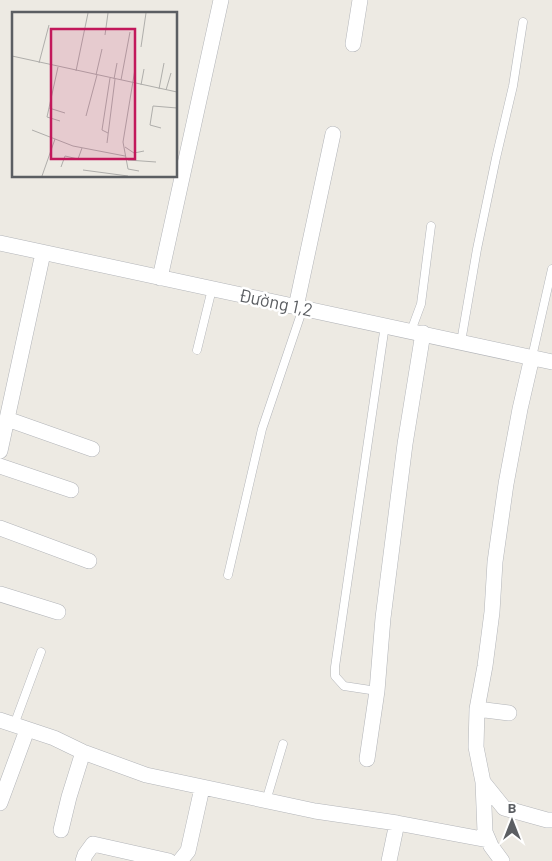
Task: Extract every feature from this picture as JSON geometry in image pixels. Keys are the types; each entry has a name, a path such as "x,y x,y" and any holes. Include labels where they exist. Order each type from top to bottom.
{"street":[{"path":"160,278 222,0"},
{"path":"353,44 360,0"},
{"path":"300,307 333,134"},
{"name":"Đường 1,2","path":"0,243 552,362"},
{"path":"0,451 44,253"},
{"path":"368,759 378,692 383,618 417,332"},
{"path":"502,861 491,846 485,832 483,782 476,747 477,709 486,666 506,484 532,357"},
{"path":"7,419 92,449"},
{"path":"0,466 71,490"},
{"path":"0,528 89,560"},
{"path":"0,594 58,612"},
{"path":"477,709 509,713"},
{"path":"0,720 54,738 84,752 146,775 315,811 397,823 488,840"},
{"path":"0,803 21,728"},
{"path":"61,830 69,797 84,752"},
{"path":"483,782 504,808 552,820"},
{"path":"180,861 188,851 202,788"},
{"path":"389,861 397,823"},
{"path":"83,861 93,844 169,861"}],"lane":[{"path":"461,342 485,212 513,86 523,22"},
{"path":"417,332 431,226"},
{"path":"532,357 552,269"},
{"path":"198,350 212,289"},
{"path":"228,575 262,429 300,307"},
{"path":"378,692 344,686 335,676 335,667 385,325"},
{"path":"21,728 41,652"},
{"path":"266,801 283,744"}]}
